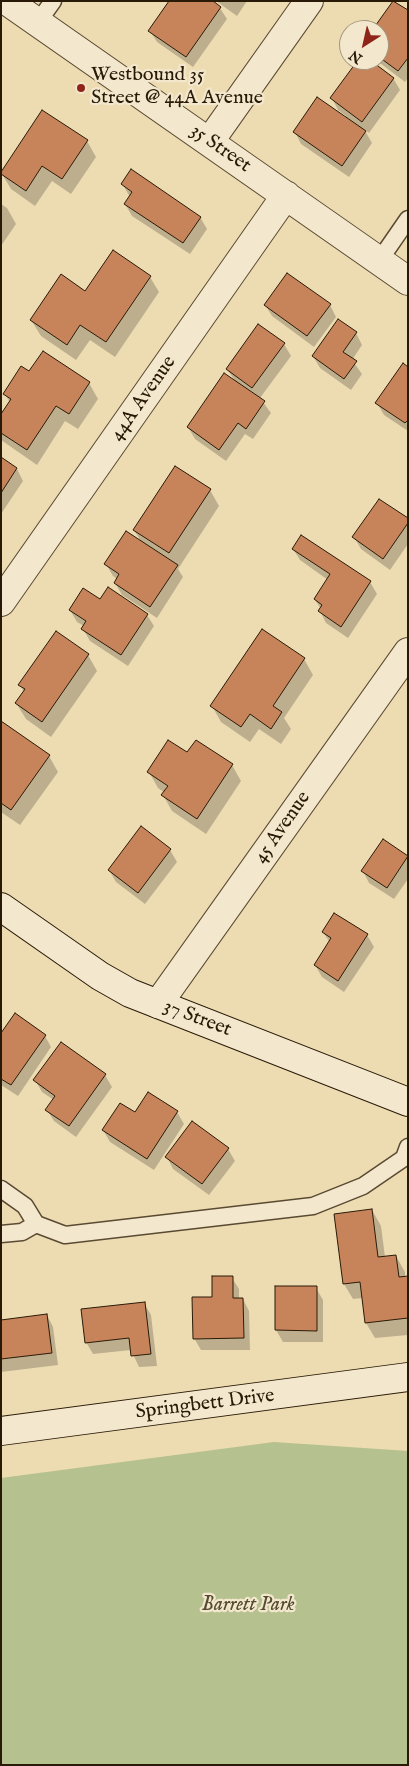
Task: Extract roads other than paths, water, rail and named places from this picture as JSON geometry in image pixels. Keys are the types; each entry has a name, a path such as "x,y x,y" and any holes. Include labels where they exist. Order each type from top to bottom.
{"street":[{"name":"35 Street","path":"7,1 46,12 210,142 408,281"},
{"path":"210,142 309,1"},
{"name":"44A Avenue","path":"1,602 286,195"},
{"name":"45 Avenue","path":"158,1004 408,652"},
{"name":"37 Street","path":"1,907 109,982 158,1004 408,1102"},
{"name":"Springbett Drive","path":"1,1431 408,1377"}],"lane":[{"path":"379,261 408,219"},
{"path":"1,1189 25,1206 36,1224 65,1235 313,1206 363,1186 404,1158 408,1147"},
{"path":"1,1234 22,1232 36,1224"}],"place":[{"name":"Westbound 35 Street @ 44A Avenue","path":"81,88"}],"park label":[{"name":"Barrett Park","path":"248,1606"}]}
